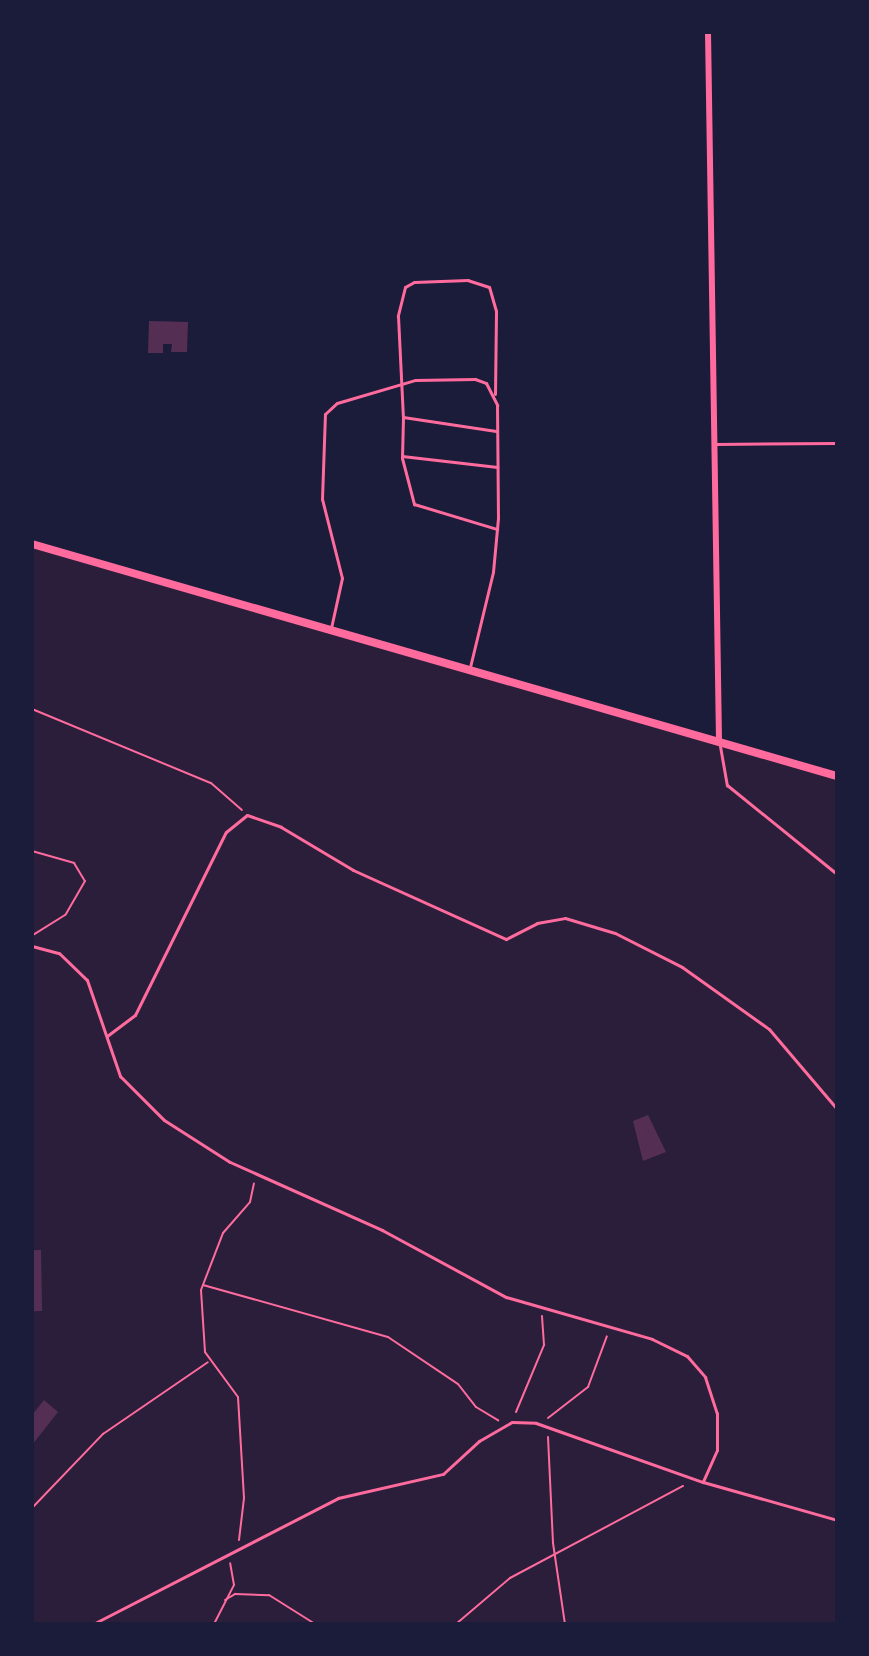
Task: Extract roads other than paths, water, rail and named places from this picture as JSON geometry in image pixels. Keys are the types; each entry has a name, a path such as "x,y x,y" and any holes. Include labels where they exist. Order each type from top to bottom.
{"street":[{"path":"708,32 719,742"},
{"path":"32,544 470,667 837,776"}],"lane":[{"path":"470,667 488,596 497,529 494,296 489,287 468,280 414,282 405,287 398,316 405,384 402,456 414,504 497,529"},
{"path":"331,628 342,578 322,499 325,414 337,403 405,384 475,379 495,394"},
{"path":"403,417 497,431"},
{"path":"715,444 837,443"},
{"path":"402,456 497,467"},
{"path":"719,742 727,785 837,874"},
{"path":"107,1036 135,1015 226,832 247,815 281,827 353,870 506,939 537,923 565,918 615,933 682,967 769,1029 837,1109"},
{"path":"32,946 59,953 87,980 120,1076 164,1120 256,1174 382,1230 506,1297 610,1327 687,1356 705,1377 717,1413 717,1437 703,1482"},
{"path":"93,1624 338,1498 443,1474 512,1422 536,1423 703,1482 837,1520"}]}
